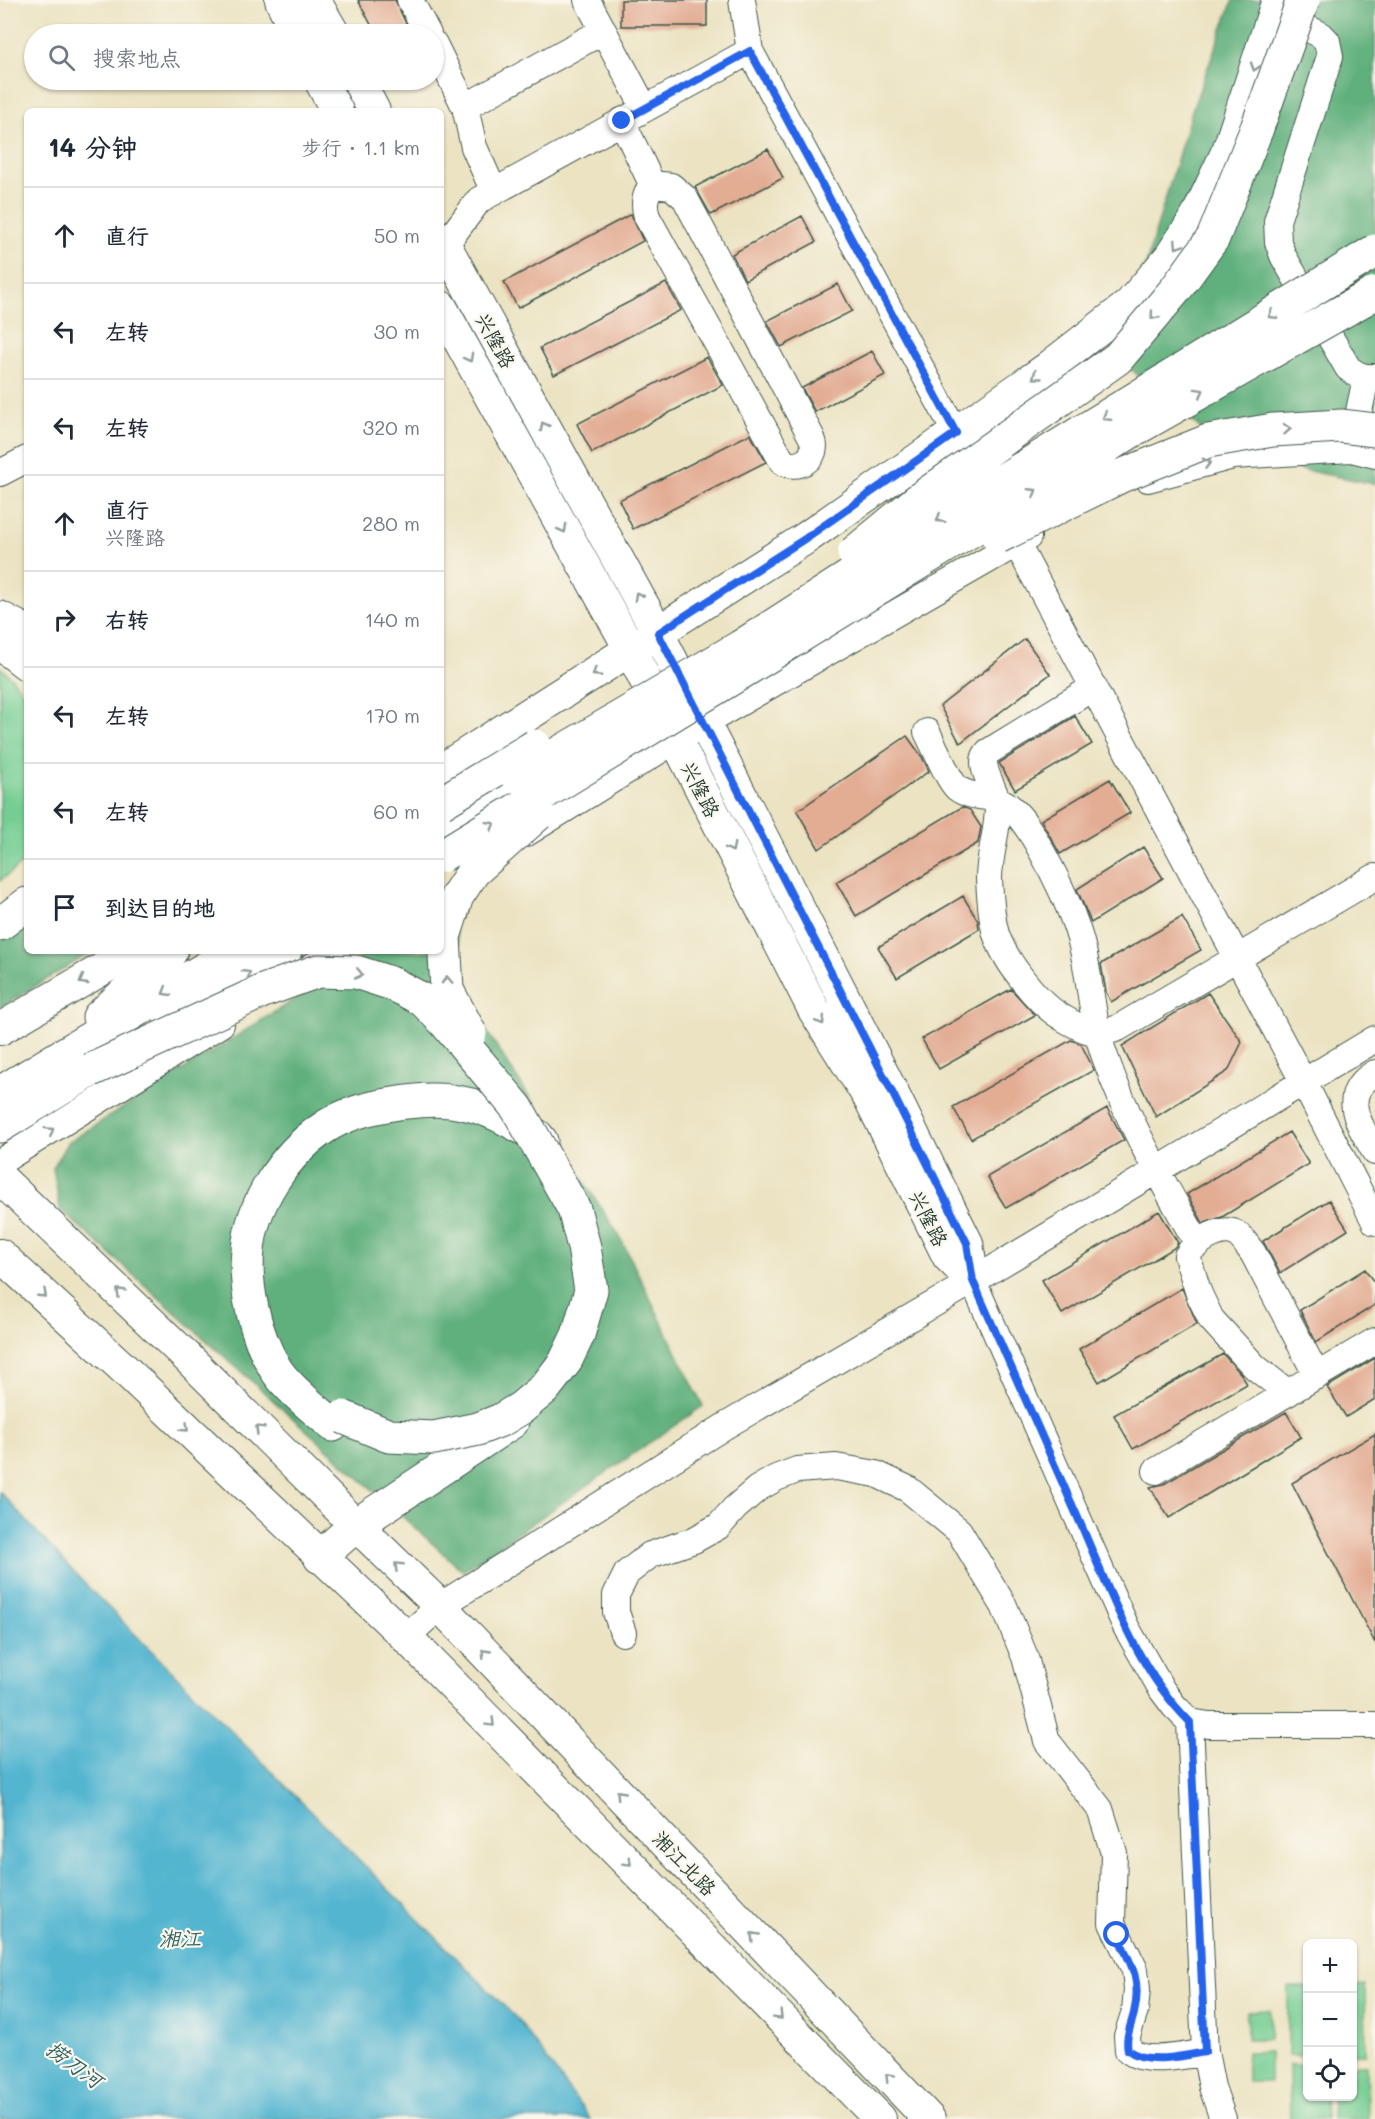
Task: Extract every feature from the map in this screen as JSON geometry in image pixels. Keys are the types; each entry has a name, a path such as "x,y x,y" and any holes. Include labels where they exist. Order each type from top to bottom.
{"highway":[{"path":"444,801 758,612 1118,358 1176,289 1213,237 1257,128 1303,0"},
{"path":"444,854 613,751 906,540 1375,251"},
{"path":"444,823 518,777 746,656 1130,432 1375,293"},
{"path":"746,656 1121,476 1208,441 1284,429 1341,426 1367,445"},
{"path":"746,656 917,501"},
{"path":"533,818 1038,516"},
{"path":"0,618 24,630"},
{"path":"0,630 24,643"},
{"path":"0,643 24,662"},
{"path":"316,1553 350,1519 525,1407 561,1379 578,1356 600,1291 596,1245 587,1214 557,1161 537,1136 496,1113 461,1102 425,1100 369,1107 324,1127 304,1142 288,1159 257,1212 248,1249 248,1284 256,1322 275,1370 333,1425 371,1443 400,1450 430,1452 460,1447 492,1437 525,1421 556,1400 584,1361 598,1327 608,1295 608,1262 602,1232 574,1163 552,1126 517,1089 466,1028 447,990 444,937 457,896 473,872 613,751"},
{"path":"444,808 518,777"},
{"path":"0,907 24,890"},
{"path":"0,924 24,906"},
{"path":"55,1060 118,998 168,954"},
{"path":"0,1094 229,954"},
{"path":"0,1126 280,954"},
{"path":"91,1070 263,992 318,970 356,972 393,984 423,1000 444,1021 517,1108 574,1209 584,1247 591,1290 578,1335 565,1362 545,1388 521,1408 501,1420 478,1429 434,1438 389,1436 342,1417 295,1377 277,1351 260,1300 257,1281 260,1238 269,1205 289,1174 314,1149 348,1127 381,1114 425,1110 461,1115 482,1123 525,1150 550,1174 569,1205 577,1239 580,1289 575,1323 559,1356 539,1385 525,1407"}],"main road":[{"path":"281,0 292,24"},
{"path":"314,0 328,24"},
{"path":"444,768 806,538 1048,368 1130,305 1170,257 1196,218 1229,148 1275,6"},
{"path":"325,90 335,108"},
{"path":"362,90 372,108"},
{"name":"兴隆路","path":"444,242 658,633 891,1090 967,1243 973,1281"},
{"name":"兴隆路","path":"444,312 630,651 814,1010 870,1099 948,1256 973,1281"},
{"path":"0,1029 128,954"},
{"name":"湘江北路","path":"0,1178 187,1357 440,1606 929,2119"},
{"name":"湘江北路","path":"0,1255 121,1366 406,1637 880,2119"}],"street":[{"path":"410,0 423,24"},
{"path":"587,0 645,109"},
{"path":"742,0 750,51 1017,543 1373,1214"},
{"path":"444,884 704,723 1068,516 1149,478 1233,456 1367,445 1371,377 1356,374 1348,368 1283,256 1278,242 1277,222 1330,56 1327,41 1321,35 1275,6"},
{"path":"465,107 603,31"},
{"path":"444,242 479,200 750,51"},
{"path":"444,64 465,107 474,147 494,192"},
{"path":"622,121 652,184"},
{"path":"652,184 671,186 685,198 812,438 815,445 814,453 807,460 795,465 782,461 646,217 643,205 645,195 652,184"},
{"path":"0,473 24,461"},
{"path":"1094,687 985,755 986,773 998,807 989,878 996,933 1005,954 1050,1011 1084,1030 1106,1033 1375,877"},
{"path":"927,732 954,785 970,795 997,800 1020,817 1036,841 1074,919 1092,990 1097,1033 1119,1092 1156,1171 1198,1244"},
{"path":"0,1162 332,954"},
{"path":"406,1637 440,1606 725,1426 973,1281 1375,1039"},
{"path":"1375,1073 1359,1089 1353,1108 1375,1152"},
{"path":"1288,1393 1255,1367 1211,1319 1199,1294 1187,1256 1191,1248 1221,1232 1234,1232 1242,1240 1253,1253 1317,1376"},
{"path":"973,1281 1126,1627 1162,1690 1174,1706 1190,1722 1209,1725 1242,1727 1375,1725"},
{"path":"1156,1471 1375,1341"},
{"path":"623,1633 616,1612 616,1594 627,1573 650,1555 694,1540 719,1526 749,1496 776,1478 797,1470 836,1467 876,1474 908,1489 959,1531 1004,1606 1025,1657 1047,1741 1100,1809 1114,1853 1112,1923 1135,1970 1137,1989 1135,2011 1127,2036 1128,2050 1133,2054 1148,2058 1178,2057 1205,2052"},
{"path":"1190,1722 1205,2052 1212,2087 1223,2119"}],"green space":[{"path":"1233,0 1375,0 1375,484 1233,456 1118,358 1191,113"},
{"path":"0,667 13,679 24,695 24,862 0,881"},
{"path":"449,902 473,1010 620,1237 703,1406 463,1571 60,1209 53,1168 67,1143 366,954 444,954 444,933"},
{"path":"24,919 24,954 88,954 0,1008 0,934"},
{"path":"1365,1985 1366,2054 1357,2054 1357,1986"},
{"path":"1288,1987 1303,1987 1303,2056 1288,2056"},
{"path":"1270,2010 1270,2040 1247,2040 1247,2011"},
{"path":"1247,2052 1270,2052 1270,2082 1247,2082"},
{"path":"1289,2065 1303,2065 1303,2101 1325,2101 1326,2119 1290,2119"},
{"path":"1357,2065 1367,2065 1368,2119 1332,2119 1332,2101 1357,2101"}],"water":[{"name":"湘江","path":"0,1492 84,1583 519,2021 590,2119 0,2119"}],"building":[{"path":"358,0 395,0 406,24 371,24"},
{"path":"621,0 707,0 707,26 621,26"},
{"path":"768,149 783,178 711,215 695,187"},
{"path":"631,214 643,241 518,308 504,282"},
{"path":"802,216 816,242 745,280 732,254"},
{"path":"666,283 681,310 554,375 540,348"},
{"path":"838,284 852,311 781,347 767,321"},
{"path":"872,351 885,375 815,412 802,388"},
{"path":"707,357 723,385 592,453 577,424"},
{"path":"750,434 766,462 633,529 619,500"},
{"path":"1025,639 1050,674 960,743 940,706"},
{"path":"1075,716 1092,744 1015,790 999,763"},
{"path":"907,736 929,771 819,849 797,811"},
{"path":"1110,779 1130,813 1060,854 1041,820"},
{"path":"962,807 970,810 981,827 978,843 856,916 836,882"},
{"path":"1143,847 1163,878 1091,923 1077,889"},
{"path":"963,896 978,921 979,929 897,978 878,947"},
{"path":"1182,917 1201,950 1111,1002 1106,992 1101,964"},
{"path":"1011,989 1035,1015 939,1069 922,1039"},
{"path":"1208,993 1242,1042 1228,1071 1156,1117 1122,1046"},
{"path":"1071,1040 1081,1044 1094,1070 971,1139 953,1107"},
{"path":"1107,1108 1124,1140 1006,1208 987,1177"},
{"path":"1289,1132 1309,1164 1222,1217 1203,1223 1187,1194"},
{"path":"1329,1200 1348,1230 1280,1273 1263,1241"},
{"path":"1159,1211 1178,1243 1174,1248 1062,1314 1042,1280"},
{"path":"1365,1269 1375,1284 1375,1305 1316,1342 1300,1310"},
{"path":"1182,1288 1197,1324 1099,1382 1079,1349"},
{"path":"1223,1354 1247,1384 1133,1449 1114,1415"},
{"path":"1375,1358 1375,1399 1346,1417 1327,1387"},
{"path":"1286,1412 1301,1437 1169,1518 1150,1487 1164,1484"},
{"path":"1375,1434 1375,1643 1292,1483"}],"route":[{"path":"622,121 750,51 956,433 806,538 658,633 967,1243 973,1281 1126,1627 1162,1690 1190,1722 1205,2052 1178,2057 1148,2058 1133,2054 1128,2050 1127,2036 1135,2011 1137,1989 1135,1970 1117,1935"}],"water label":[{"name":"捞刀河","path":"75,2064"}]}
